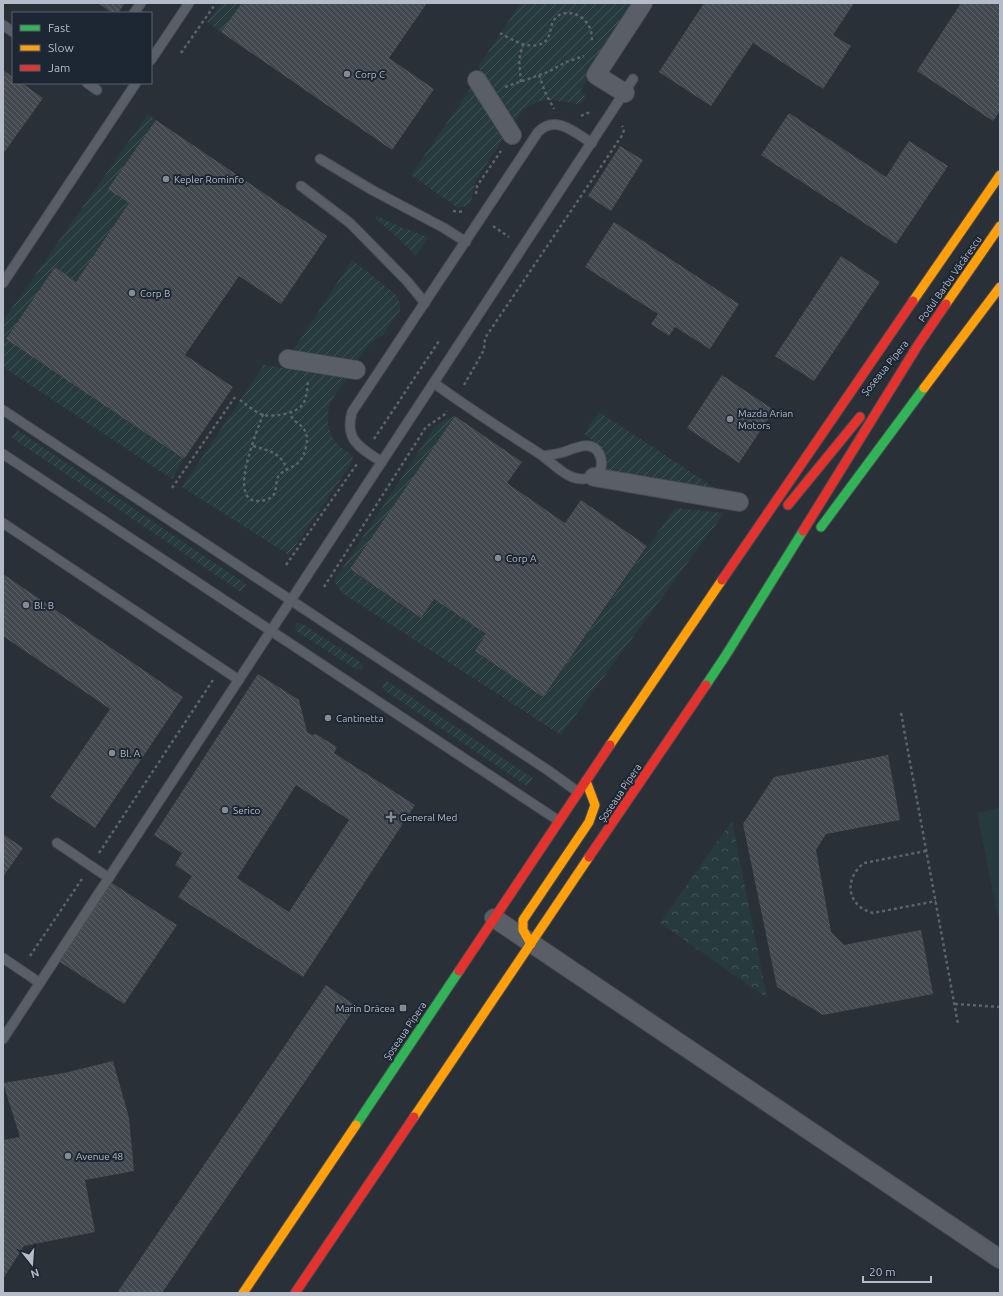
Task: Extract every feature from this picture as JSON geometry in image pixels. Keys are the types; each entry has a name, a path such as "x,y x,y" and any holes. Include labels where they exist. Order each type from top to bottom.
{"main road":[{"name":"Șoseaua Pipera","path":"243,1293 685,633 1000,175"},
{"name":"Podul Barbu Văcărescu","path":"918,345 1000,226"},
{"path":"816,534 1000,287"},
{"name":"Șoseaua Pipera","path":"874,400 918,345"},
{"name":"Șoseaua Pipera","path":"295,1293 726,655 918,345"},
{"name":"Șoseaua Pipera","path":"784,510 864,412"},
{"name":"Șoseaua Pipera","path":"685,633 760,541"},
{"name":"Șoseaua Pipera","path":"726,655 792,566"},
{"name":"Șoseaua Pipera","path":"532,944 522,930 523,920 589,822 595,805 586,781"}],"street":[{"path":"629,86 596,75 643,3"},
{"path":"477,80 512,136"},
{"path":"288,358 356,370"},
{"path":"594,477 739,502"},
{"path":"494,918 1000,1259"}],"lane":[{"path":"135,12 141,3"},
{"path":"152,58 189,3"},
{"path":"3,25 12,31"},
{"path":"88,84 97,90"},
{"path":"3,283 135,84"},
{"path":"3,1039 629,86"},
{"path":"382,462 356,444 350,433 349,422 352,412 538,132 543,127 551,124 560,124 592,143"},
{"path":"320,159 372,190 444,228 466,242"},
{"path":"301,186 350,223 407,281 425,303"},
{"path":"434,383 543,456 570,476 579,479 586,479 594,477 600,470 601,461 598,451 590,446 577,446 563,452 543,456"},
{"path":"3,410 549,771 578,792"},
{"path":"3,454 560,821"},
{"path":"3,523 239,680"},
{"path":"57,843 109,878"},
{"path":"3,958 40,983"}],"path":[{"path":"181,53 216,3"},
{"path":"500,33 523,44 538,45 545,42 549,37 553,21 557,17 570,13 577,14 586,22 592,35 591,47"},
{"path":"521,82 519,60 523,44"},
{"path":"486,95 498,89 539,76 566,62 585,56 588,53"},
{"path":"539,76 544,92 555,111"},
{"path":"509,237 513,230"},
{"path":"286,565 366,451 443,335"},
{"path":"240,400 263,414 272,415 296,410 303,404 311,362"},
{"path":"172,488 235,397"},
{"path":"263,414 244,479 248,497 259,501 270,498 274,495 278,477 282,472 298,464 302,460 307,439 305,429 292,419 290,415 291,412"},
{"path":"253,446 274,453 280,457 287,470"},
{"path":"21,970 221,668"},
{"path":"901,713 958,1024"},
{"path":"926,851 864,863 857,868 851,878 850,892 857,904 864,910 873,913 936,901"},
{"path":"955,1004 1000,1006"}],"green space":[{"path":"221,3 242,3 221,32 207,22"},
{"path":"521,3 639,3 580,91 587,98 579,104 553,100 539,101 523,109 514,123 478,67"},
{"path":"471,88 503,139 475,182 470,203 458,208 411,175"},
{"path":"148,114 156,120 108,189 129,203 76,282 55,267 7,339 184,459 172,479 3,367 3,321"},
{"path":"376,216 428,237 424,245 415,255 376,219"},
{"path":"352,260 394,293 400,302 400,310 383,335 370,343 356,363 293,351"},
{"path":"264,365 347,378 331,402 328,421 334,440 353,456 351,464 289,555 182,487"},
{"path":"599,412 718,490 604,473 606,459 603,449 584,434"},
{"path":"455,416 350,569 420,618 434,599 486,634 475,651 543,697 675,508 724,513 561,735 342,593 334,581 434,428 446,419"},
{"path":"17,430 246,584 241,592 12,438"},
{"path":"297,623 301,623 362,663 363,667 357,670 296,631 295,626"},
{"path":"385,682 389,682 533,778 527,786 384,690 382,686"},
{"path":"1000,808 1000,928 977,813"},
{"path":"732,821 767,998 660,923"}],"building":[{"path":"98,3 125,3 119,12 111,12"},
{"name":"Corp C","path":"242,3 427,3 389,58 434,89 392,150 221,32"},
{"path":"704,3 854,3 833,35 851,46 823,89 753,43 711,106 659,72"},
{"path":"961,3 1000,3 1000,111 993,121 917,71"},
{"path":"3,70 12,76 12,84 23,84 43,98 3,154"},
{"path":"789,113 886,177 909,141 948,166 896,244 761,155"},
{"name":"Corp B","path":"156,120 327,236 281,304 239,276 185,355 233,387 184,459 6,339 55,267 76,282 129,203 108,189"},
{"path":"620,146 643,160 611,211 588,196"},
{"path":"614,222 739,304 710,349 675,327 669,336 651,324 658,314 585,267"},
{"path":"841,256 880,282 814,381 775,356"},
{"name":"Mazda Arian Motors","path":"722,375 774,410 739,463 687,428"},
{"name":"Corp A","path":"455,416 522,462 507,483 565,523 581,500 647,546 543,697 475,651 486,634 434,599 421,618 350,569"},
{"name":"Bl. A","path":"3,574 183,697 95,828 50,797 110,709 3,636"},
{"path":"258,674 299,700 307,732 312,735 316,734 337,747 334,753 415,805 303,977 178,897 192,876 175,865 182,853 154,835","holes":["296,785 349,820 289,912 237,878"]},
{"path":"888,755 900,820 826,834 816,850 831,932 844,945 921,930 933,994 823,1015 777,987 743,824 774,777"},
{"path":"3,834 23,848 3,877"},
{"path":"109,881 177,925 124,1004 57,960"},
{"path":"326,985 356,1006 162,1293 117,1293"},
{"name":"Avenue 48","path":"113,1061 129,1118 134,1171 85,1180 95,1232 24,1246 3,1279 3,1140 20,1137 3,1083 64,1073"}],"traffic: fast":[{"path":"821,527 924,388"},
{"path":"706,685 803,531"},
{"path":"356,1125 459,971"}],"traffic: slow":[{"path":"913,301 1000,175"},
{"path":"946,304 1000,226"},
{"path":"924,388 1000,287"},
{"path":"610,745 722,580"},
{"path":"531,944 523,930 523,920 589,822 595,805 586,781"},
{"path":"414,1117 589,857"},
{"path":"243,1293 356,1125"}],"traffic: jam":[{"path":"722,580 913,301"},
{"path":"803,531 918,345 946,304"},
{"path":"788,505 860,417"},
{"path":"589,857 706,685"},
{"path":"459,971 610,745"},
{"path":"295,1293 414,1117"}],"place":[{"name":"Corp C","path":"347,74"},
{"name":"Kepler Rominfo","path":"166,179"},
{"name":"Corp B","path":"132,293"},
{"name":"Mazda Arian Motors","path":"730,419"},
{"name":"Corp A","path":"498,558"},
{"name":"Bl. B","path":"26,605"},
{"name":"Cantinetta","path":"328,718"},
{"name":"Bl. A","path":"112,753"},
{"name":"Serico","path":"225,810"},
{"name":"General Med","path":"391,817"},
{"name":"Marin Drăcea","path":"403,1008"},
{"name":"Avenue 48","path":"68,1156"}]}
